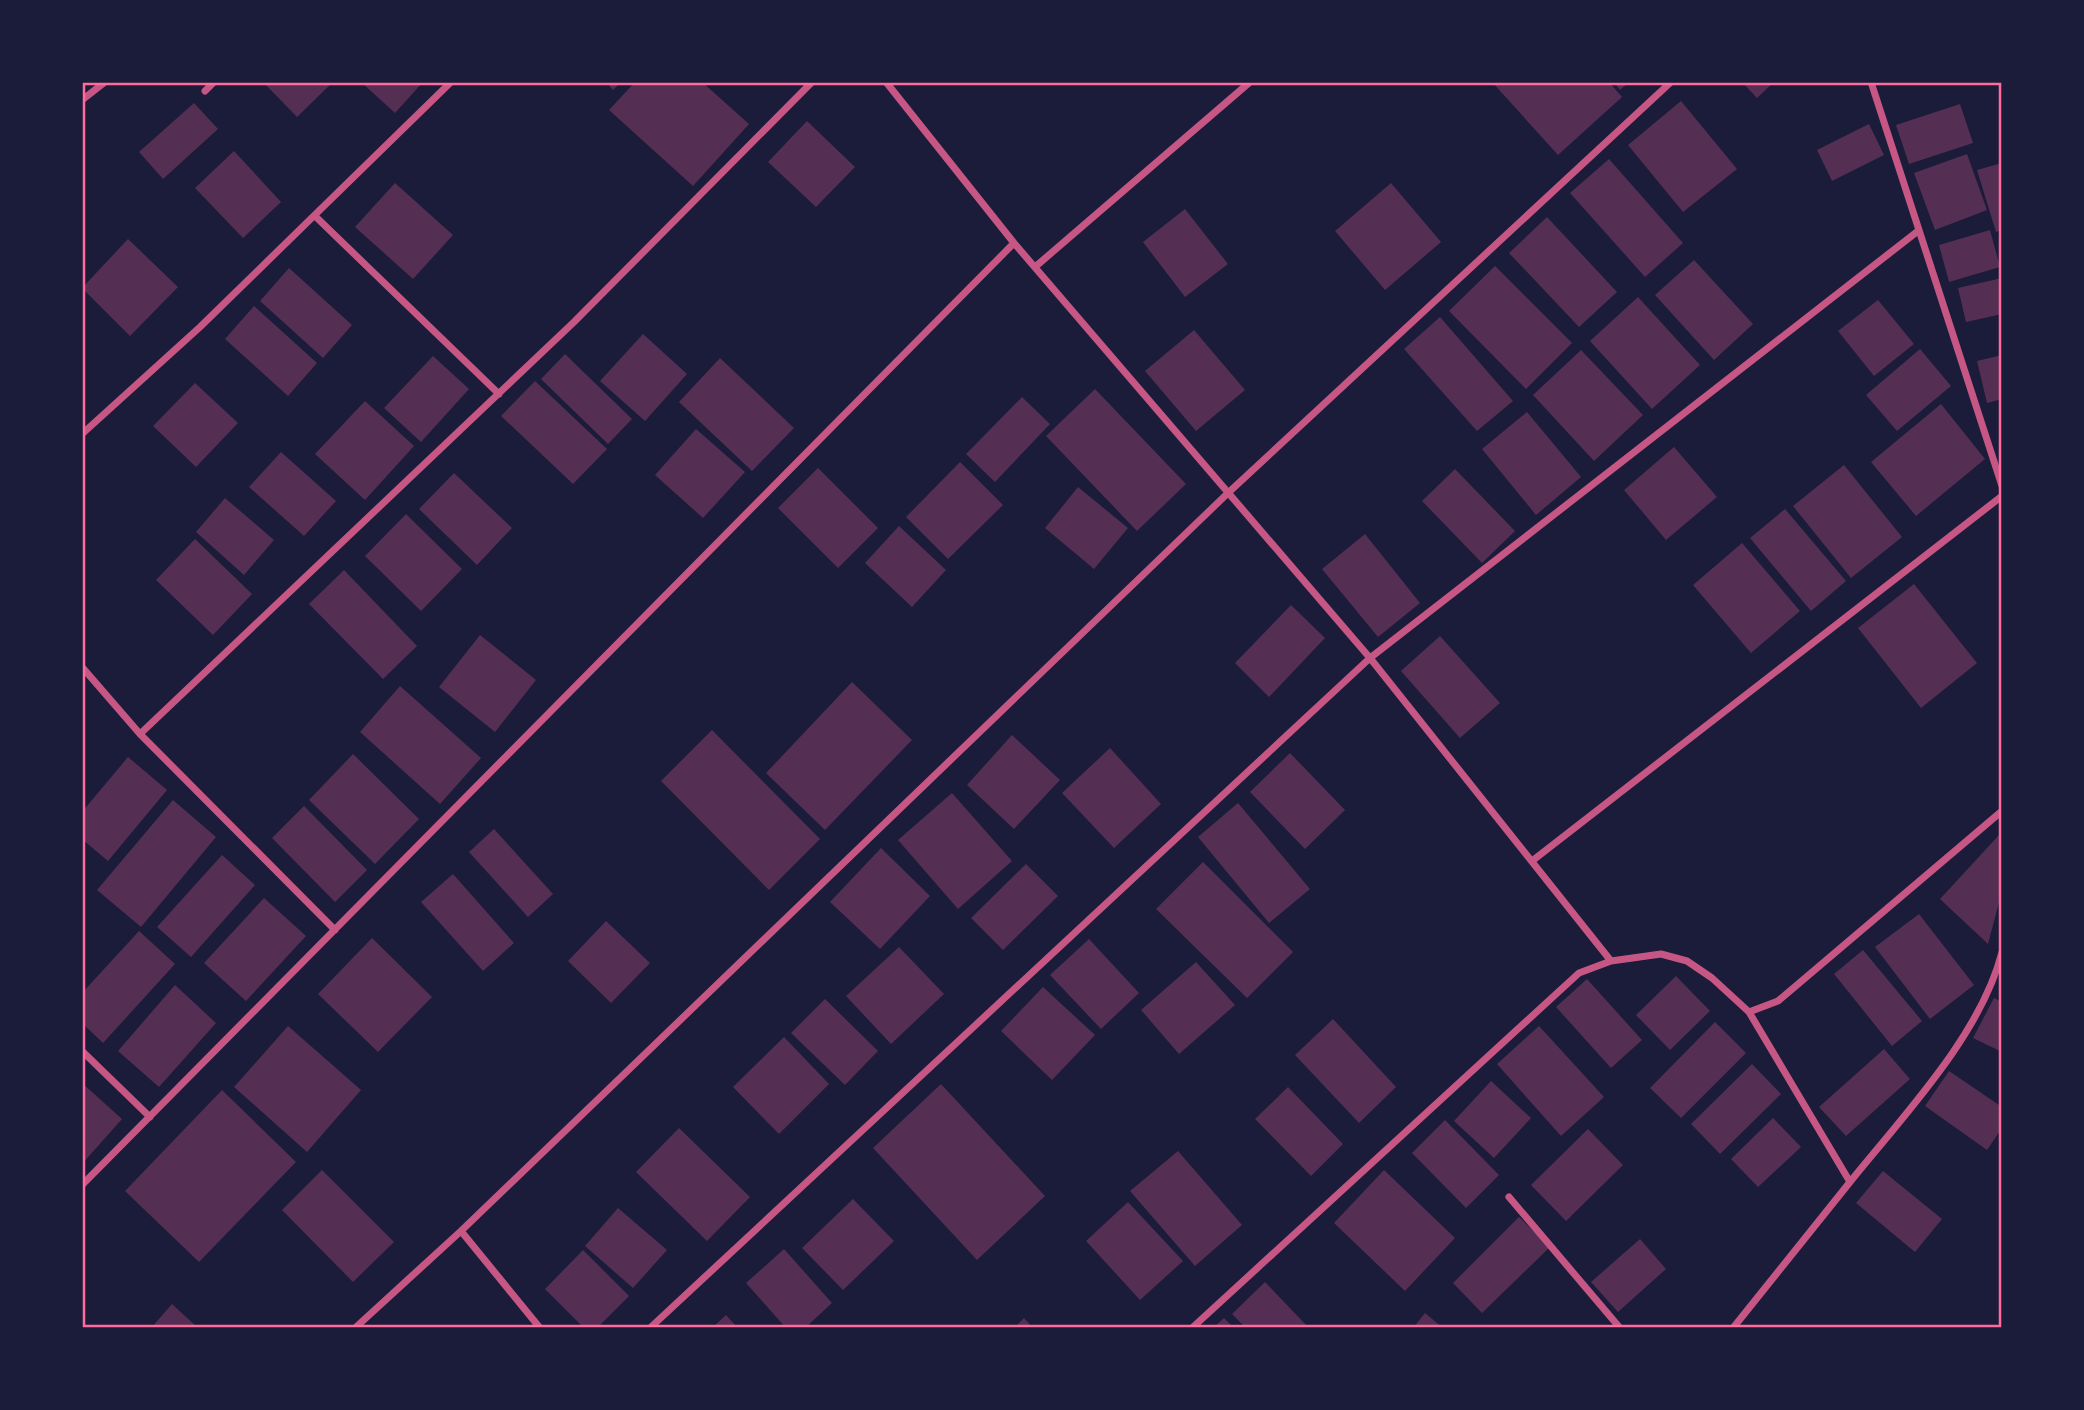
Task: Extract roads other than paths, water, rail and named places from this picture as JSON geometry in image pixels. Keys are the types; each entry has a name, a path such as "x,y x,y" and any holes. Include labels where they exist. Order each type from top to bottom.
{"street":[{"path":"82,100 105,82"},
{"path":"205,91 214,82"},
{"path":"82,433 200,327 451,82"},
{"path":"141,734 574,322 812,82"},
{"path":"886,82 1014,243 1370,658 1611,961"},
{"path":"1035,267 1250,82"},
{"path":"355,1328 461,1231 1228,493 1671,82"},
{"path":"1871,82 2002,486"},
{"path":"315,216 499,394"},
{"path":"650,1328 1370,658 1918,231"},
{"path":"82,1185 1014,243"},
{"path":"1532,861 2002,496"},
{"path":"82,667 141,734 335,930"},
{"path":"1749,1012 1778,1001 2002,811"},
{"path":"1733,1328 1940,1069 1975,1017 1998,968 2002,952"},
{"path":"1192,1328 1579,973 1611,961 1661,954 1687,961 1712,978 1749,1012 1850,1182"},
{"path":"82,1051 150,1117"},
{"path":"1508,1197 1620,1328"},
{"path":"461,1231 540,1328"}]}
